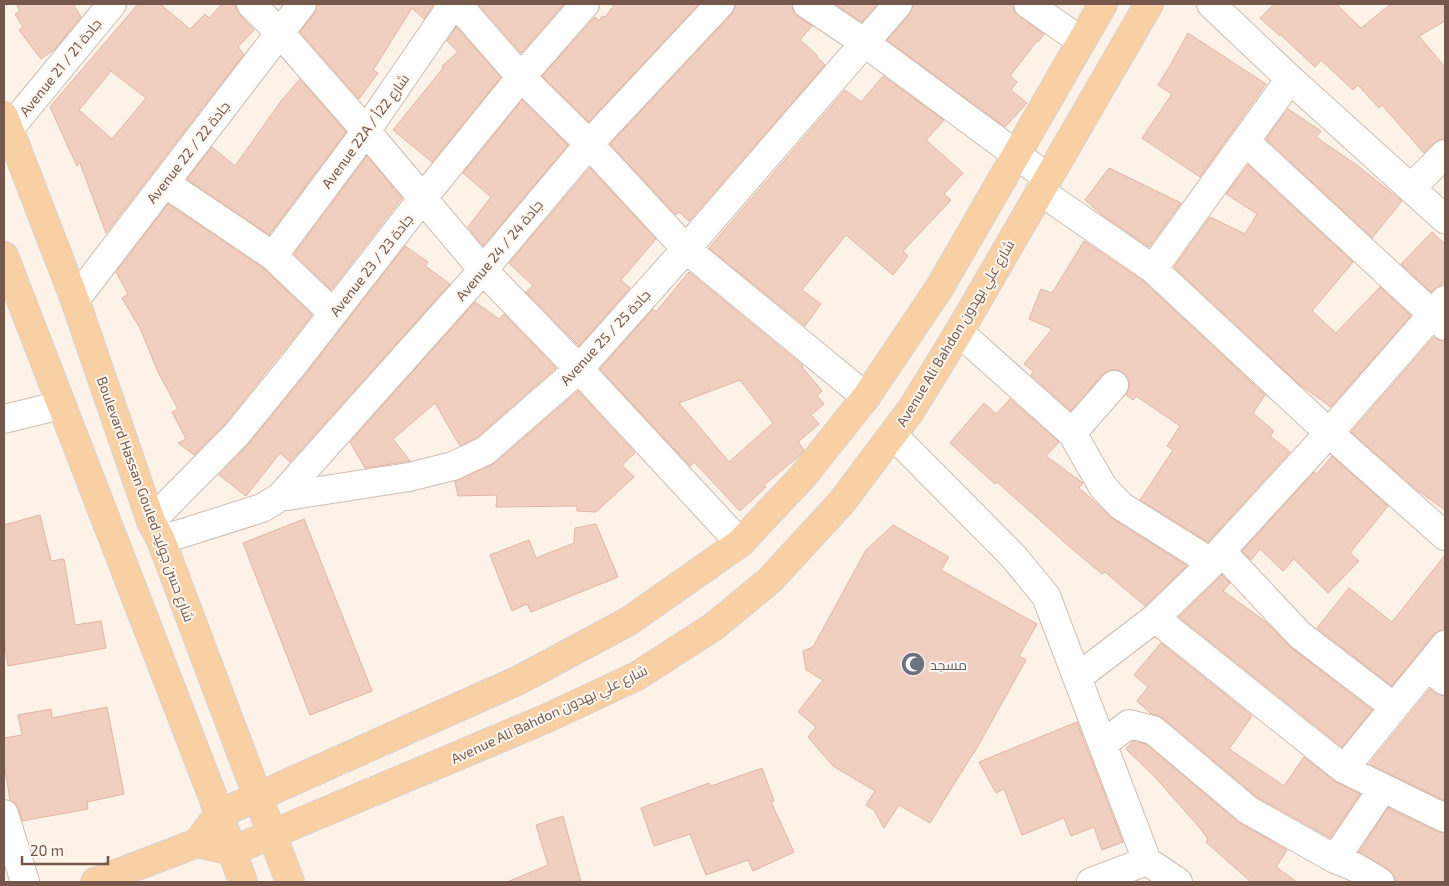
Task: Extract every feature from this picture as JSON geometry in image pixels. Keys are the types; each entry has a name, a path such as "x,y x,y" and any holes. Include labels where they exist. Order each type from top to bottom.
{"main road":[{"path":"95,882 197,843 219,814 519,680 629,621 740,543 803,476 866,397 940,287 1103,4"},
{"name":"Avenue Ali Bahdon شارع علي بهدون","path":"232,850 544,719 645,672 713,627 769,581 841,503 911,410 959,332 1149,4"},
{"name":"Boulevard Hassan Gouled شارع حسن جوليد","path":"7,122 75,300 156,530 290,882"},
{"path":"4,256 219,814 243,882"},
{"path":"197,843 232,850"}],"street":[{"name":"Avenue 21 / جادة 21","path":"7,122 112,4"},
{"path":"252,4 366,131 483,270 579,368 740,543"},
{"name":"Avenue 22 / جادة 22","path":"75,300 302,4"},
{"path":"455,4 520,77 589,144 686,249 866,397"},
{"name":"Avenue 22A / شارع 22أ","path":"273,256 366,131 455,4"},
{"name":"Avenue 23 / جادة 23","path":"156,530 293,365 520,77 584,4"},
{"name":"Avenue 24 / جادة 24","path":"280,497 483,270 589,144 720,4"},
{"path":"807,4 865,43 1016,154 1044,184 1153,269 1328,433 1445,536"},
{"name":"Avenue 25 / جادة 25","path":"156,530 262,508 280,497 409,477 453,466 485,451 579,368 686,249 898,4"},
{"path":"1028,4 1081,41"},
{"path":"1211,4 1290,79 1445,219"},
{"path":"1153,269 1290,79"},
{"path":"1078,677 1155,618 1217,557 1328,433 1441,314 1246,142"},
{"path":"1411,188 1445,154"},
{"path":"165,183 273,256 333,313"},
{"path":"959,332 1072,433 1103,488 1121,506 1217,557 1300,635 1394,707"},
{"path":"1072,433 1114,385"},
{"path":"4,419 61,405"},
{"path":"893,435 1013,556 1046,596 1147,862 1178,882"},
{"path":"1155,618 1344,769 1445,818"},
{"path":"1344,769 1394,707 1436,674 1445,645"},
{"path":"1102,744 1128,724 1153,730 1248,810 1380,882"},
{"path":"1335,859 1383,788"},
{"path":"4,814 25,882"},
{"path":"1091,882 1147,862"}],"building":[{"path":"16,4 73,4 81,17 55,49 41,59 19,30 23,27 15,14 20,11"},
{"path":"138,4 160,4 190,29 205,14 209,18 222,4 236,4 240,15 254,30 238,47 244,54 106,233 80,163 77,166 50,107","holes":["111,71 146,98 112,139 79,110"]},
{"path":"317,4 434,4 424,19 412,8 373,70 378,73 359,99 300,32 314,14"},
{"path":"478,4 564,4 521,53"},
{"path":"615,4 699,4 589,122 542,76 595,17 599,21 602,16 605,17"},
{"path":"735,4 792,4 793,11 798,17 812,26 800,40 825,65 689,221 679,212 676,215 610,144 731,15"},
{"path":"835,4 878,4 862,22"},
{"path":"913,4 1013,4 1014,11 1019,16 1044,34 1010,76 1017,82 1011,90 1027,103 1005,127 887,40 910,14"},
{"path":"1274,4 1336,4 1361,28 1391,4 1445,4 1445,21 1419,36 1445,67 1445,139 1440,139 1434,143 1424,153 1382,105 1379,108 1358,85 1353,90 1321,60 1315,67 1260,18"},
{"path":"456,27 501,77 432,162 393,130 443,68 442,66 458,52 447,41"},
{"path":"1188,33 1266,84 1200,177 1142,138 1172,94 1158,85"},
{"path":"883,76 944,120 926,140 963,173 944,194 951,200 903,251 908,256 893,275 846,235 802,290 821,304 805,326 709,248 845,90 861,102"},
{"path":"300,79 346,132 269,235 187,179 212,147 235,166 281,101"},
{"path":"522,100 568,145 483,246 468,227 491,197 463,173"},
{"path":"1288,109 1321,131 1316,137 1358,166 1402,201 1372,238 1266,139"},
{"path":"367,156 402,198 331,290 294,254"},
{"path":"1248,165 1353,262 1312,311 1336,333 1380,287 1411,316 1331,407 1300,385 1174,267 1210,217 1245,234 1257,214 1226,194"},
{"path":"590,168 656,239 621,280 630,288 579,346 526,292 533,286 509,263"},
{"path":"1109,168 1181,203 1149,247 1101,214 1085,200"},
{"path":"168,204 263,268 312,315 224,425 194,455 178,443 186,439 172,412 178,409 158,372 140,328 122,298 128,294 116,272"},
{"path":"1432,232 1445,244 1445,282 1431,292 1401,264"},
{"path":"1084,241 1143,281 1265,395 1253,413 1274,431 1270,436 1290,452 1208,542 1140,500 1173,450 1167,446 1180,426 1136,396 1133,400 1126,395 1129,388 1129,380 1125,374 1118,370 1109,370 1102,375 1071,411 1031,375 1034,372 1024,364 1052,329 1029,319 1041,289 1052,293"},
{"path":"405,246 428,262 425,266 450,284 290,462 280,453 246,496 219,475 248,445 305,375"},
{"path":"689,272 803,366 822,391 817,396 824,404 811,415 819,424 798,442 804,450 764,485 766,487 740,511 694,462 690,466 600,369 653,309 656,312","holes":["740,380 773,423 729,462 679,403"]},
{"path":"475,302 499,319 504,314 556,368 476,438 460,446 435,403 393,439 410,461 365,468 350,442"},
{"path":"1434,337 1445,341 1445,510 1417,490 1351,432"},
{"path":"578,391 635,453 622,465 634,477 596,512 577,511 577,506 496,507 497,495 458,496 455,481 495,463"},
{"path":"1010,399 1059,442 1046,456 1083,483 1079,488 1113,519 1187,566 1145,606 1105,572 1102,574 997,482 995,484 950,443 984,403 996,414"},
{"path":"1332,456 1388,506 1350,553 1359,561 1328,593 1294,559 1283,571 1260,549 1251,560 1242,551 1314,472 1317,474"},
{"path":"40,515 51,561 64,559 75,625 101,621 106,648 8,666 4,640 4,525"},
{"path":"304,519 372,691 310,715 243,543"},
{"path":"596,524 618,577 531,612 527,604 512,611 490,555 529,540 536,558 574,543 575,528"},
{"path":"893,525 949,557 941,570 1037,624 1019,656 1026,660 974,753 930,823 899,805 884,828 874,810 866,805 875,791 833,766 808,737 816,727 798,712 823,680 806,670 803,651 813,647 866,550"},
{"path":"1445,555 1445,630 1433,635 1392,686 1317,628 1349,588 1392,622"},
{"path":"1222,575 1230,583 1223,591 1266,622 1290,647 1372,710 1342,747 1179,617"},
{"path":"1161,643 1252,716 1229,749 1284,786 1304,757 1334,781 1360,794 1330,838 1257,797 1163,718 1150,713 1137,701 1148,687 1134,675"},
{"path":"1430,689 1436,694 1445,696 1445,801 1369,764"},
{"path":"107,707 124,794 87,802 88,809 22,821 19,809 10,800 4,764 4,738 22,735 18,715 51,709 52,718"},
{"path":"1077,722 1123,842 1102,850 1094,827 1071,836 1064,818 1022,835 1004,789 996,793 979,762"},
{"path":"1133,741 1146,744 1238,822 1287,850 1276,867 1297,882 1251,882 1206,842 1208,839 1199,827 1155,777 1126,749"},
{"path":"762,768 774,801 771,802 794,852 753,871 748,860 706,875 690,834 654,846 641,808 709,783 711,786"},
{"path":"1388,808 1438,832 1445,833 1445,882 1396,882 1394,875 1388,869 1359,852"},
{"path":"563,816 581,882 507,882 548,865 536,825"}],"place":[{"name":"مسجد","path":"913,664"}]}
